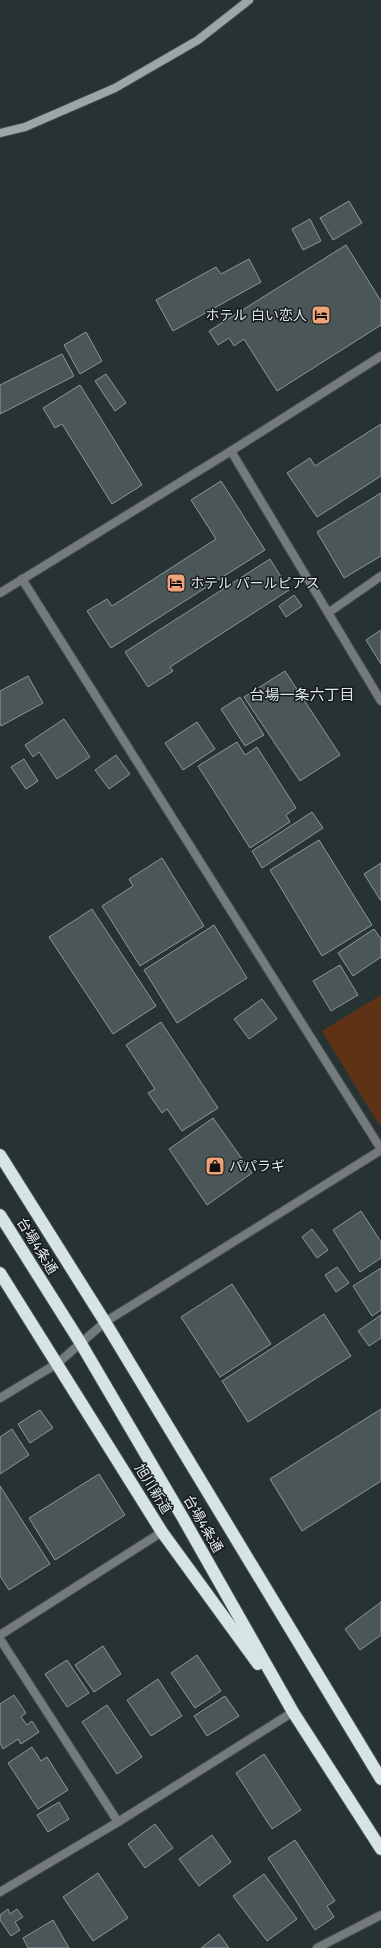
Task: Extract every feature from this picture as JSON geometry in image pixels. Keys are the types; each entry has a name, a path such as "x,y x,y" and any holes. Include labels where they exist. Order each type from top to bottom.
{"highway":[{"name":"台場4条通","path":"0,1155 106,1322 381,1778"},
{"name":"台場4条通","path":"0,1214 80,1342 187,1525 293,1712 381,1849"},
{"name":"旭川新道","path":"0,1273 58,1363 162,1532 293,1712"}],"street":[{"path":"0,133 25,127 115,88 198,40 249,0"},
{"path":"0,593 381,356"},
{"path":"231,450 381,701"},
{"path":"328,613 381,576"},
{"path":"0,1398 58,1363 80,1342 106,1322 381,1150 22,579"},
{"path":"0,1635 162,1532"},
{"path":"0,1639 118,1822"},
{"path":"0,1892 118,1822 293,1712"},
{"path":"317,1948 381,1915"}],"shaded area":[{"path":"381,995 381,1125 378,1123 322,1031"}],"building":[{"path":"349,201 362,223 333,240 320,218"},
{"path":"310,219 321,241 303,250 292,229"},
{"path":"346,245 381,301 381,325 277,391 244,339 234,346 229,338 218,345 209,331"},
{"path":"249,259 261,282 173,331 156,300 216,267 221,274"},
{"path":"86,332 102,361 80,374 64,345"},
{"path":"62,354 74,376 0,414 0,385"},
{"path":"106,374 126,403 115,411 95,381"},
{"path":"80,385 142,485 112,504 62,424 55,428 43,408"},
{"path":"381,424 381,476 317,517 287,473 310,458 315,466"},
{"path":"221,481 265,550 111,648 87,611 107,599 112,606 216,539 191,500"},
{"path":"381,493 381,556 344,578 317,532"},
{"path":"270,559 289,590 170,667 173,671 148,687 125,652"},
{"path":"294,595 302,606 286,617 279,606"},
{"path":"381,630 381,664 366,640"},
{"path":"285,671 340,755 300,781 244,697"},
{"path":"28,676 43,703 1,726 0,691"},
{"path":"240,697 264,735 245,746 221,709"},
{"path":"64,719 90,757 57,779 39,752 33,757 25,745"},
{"path":"197,722 215,749 183,770 165,743"},
{"path":"237,742 245,755 257,747 296,808 286,815 290,822 250,848 198,766"},
{"path":"116,755 130,774 109,789 95,770"},
{"path":"24,759 38,781 26,789 11,767"},
{"path":"312,812 323,828 262,868 252,851"},
{"path":"319,840 372,925 322,956 270,870"},
{"path":"162,858 204,926 140,966 102,906 133,886 129,879"},
{"path":"381,863 381,901 364,874"},
{"path":"92,909 156,1006 113,1034 49,937"},
{"path":"214,925 247,978 177,1023 144,970"},
{"path":"374,929 381,939 381,957 353,976 338,953"},
{"path":"340,965 358,995 331,1011 313,981"},
{"path":"262,999 277,1019 249,1039 234,1019"},
{"path":"161,1022 218,1108 182,1131 167,1109 162,1113 148,1093 155,1089 126,1045"},
{"path":"213,1118 252,1173 207,1205 169,1149"},
{"path":"361,1211 381,1242 381,1258 360,1272 333,1230"},
{"path":"312,1229 328,1250 317,1258 302,1237"},
{"path":"337,1267 349,1283 336,1292 325,1275"},
{"path":"381,1268 381,1310 372,1316 353,1286"},
{"path":"232,1284 271,1344 220,1377 181,1317"},
{"path":"324,1314 351,1356 248,1422 222,1381"},
{"path":"381,1315 381,1338 369,1346 358,1331"},
{"path":"381,1409 381,1481 302,1531 270,1479"},
{"path":"40,1410 53,1428 30,1443 18,1424"},
{"path":"12,1429 29,1455 0,1474 0,1437"},
{"path":"99,1474 125,1515 55,1560 29,1518"},
{"path":"0,1486 50,1564 9,1590 0,1576"},
{"path":"381,1602 381,1635 360,1650 345,1629"},
{"path":"103,1646 121,1674 94,1692 75,1665"},
{"path":"197,1655 221,1691 195,1708 171,1673"},
{"path":"67,1660 89,1693 67,1707 45,1674"},
{"path":"158,1679 182,1716 151,1736 127,1700"},
{"path":"14,1695 26,1713 21,1717 27,1725 32,1721 39,1732 21,1744 18,1739 3,1749 0,1743 0,1704"},
{"path":"225,1696 239,1716 207,1736 194,1716"},
{"path":"107,1705 142,1757 117,1774 82,1722"},
{"path":"32,1747 41,1761 47,1757 68,1790 38,1809 8,1763"},
{"path":"264,1754 301,1810 272,1829 236,1773"},
{"path":"59,1802 69,1819 48,1832 37,1815"},
{"path":"155,1824 173,1848 145,1868 128,1844"},
{"path":"212,1835 231,1862 199,1886 179,1859"},
{"path":"295,1840 335,1901 327,1906 334,1917 315,1930 268,1858"},
{"path":"98,1873 128,1918 93,1941 63,1897"},
{"path":"264,1874 297,1919 267,1941 233,1896"},
{"path":"8,1909 10,1914 17,1909 23,1917 15,1922 20,1930 11,1936 0,1920 0,1915"},
{"path":"53,1920 69,1948 28,1948 23,1938"},
{"path":"219,1934 229,1948 201,1948"}],"place":[{"name":"ホテル 白い恋人","path":"321,315"},
{"name":"ホテル パールピアス","path":"176,583"},
{"name":"パパラギ","path":"215,1166"}],"district":[{"name":"台場一条六丁目","path":"302,695"}]}
